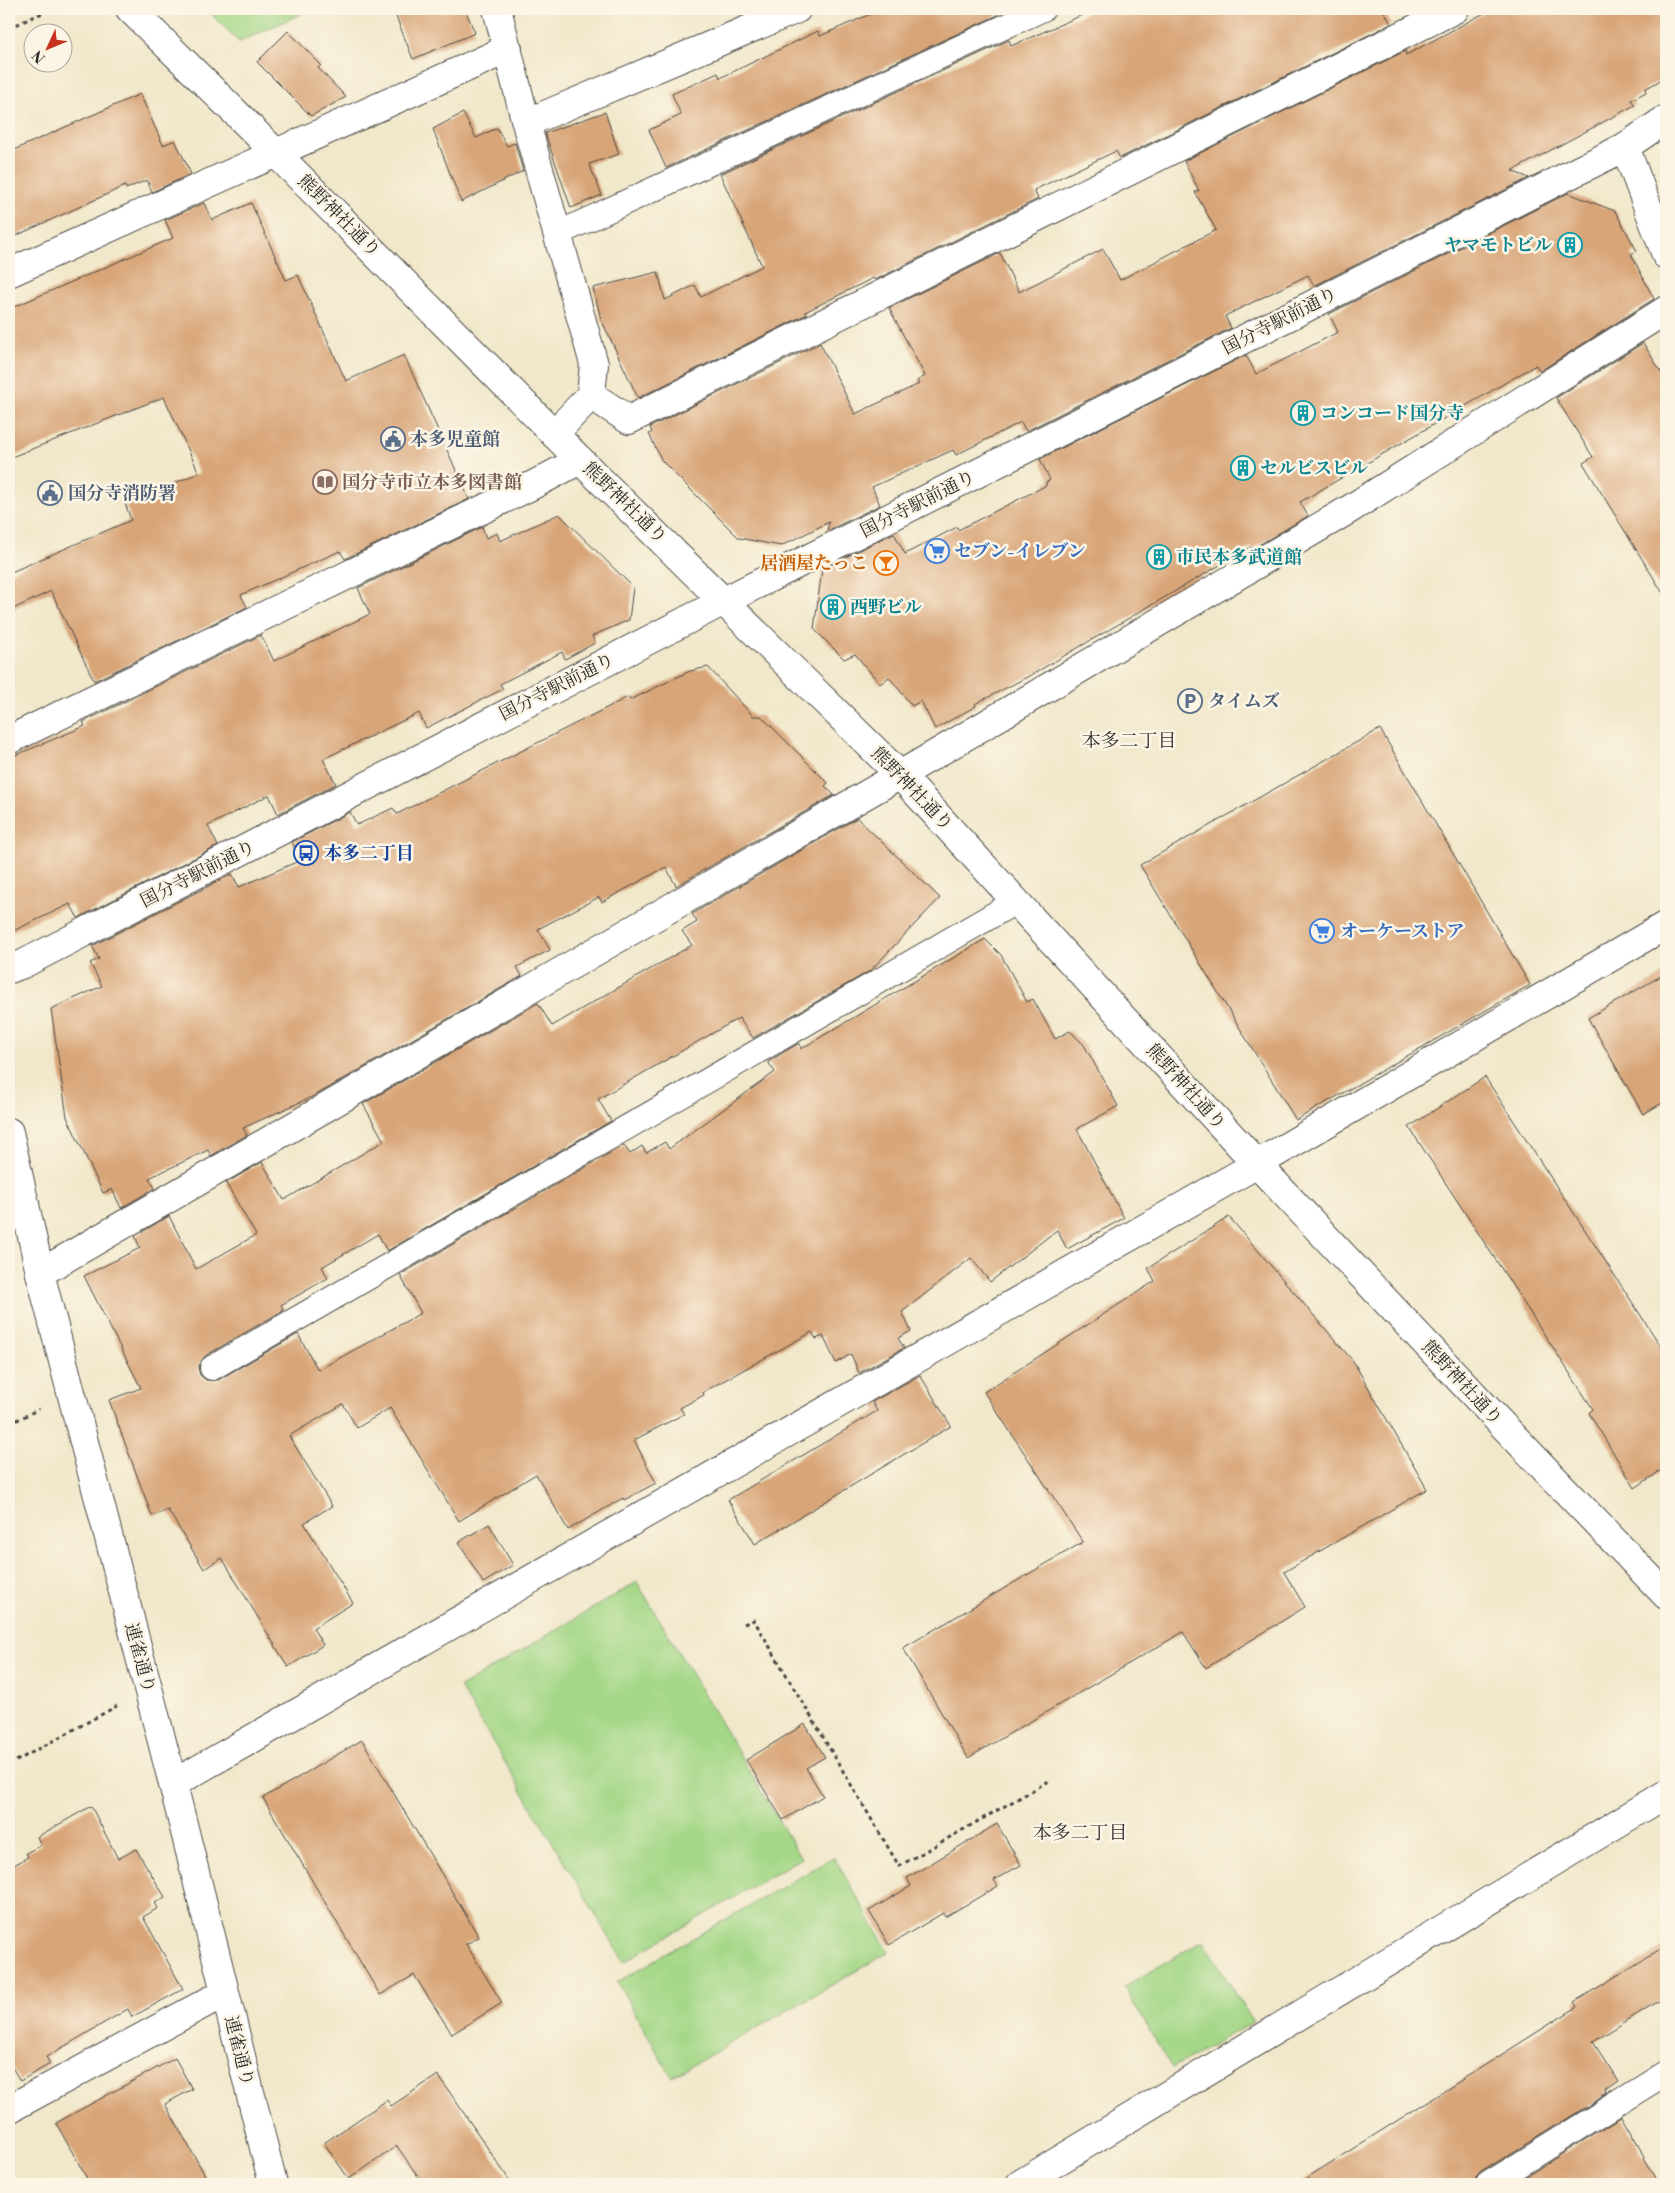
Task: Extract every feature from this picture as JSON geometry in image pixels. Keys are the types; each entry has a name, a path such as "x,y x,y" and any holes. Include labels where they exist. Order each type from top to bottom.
{"street":[{"name":"熊野神社通り","path":"130,9 276,152 580,460 900,775 1018,901 1257,1164 1492,1415 1666,1595"},
{"path":"497,9 526,123 594,364 591,395 554,434"},
{"path":"526,123 797,9"},
{"path":"591,395 629,420 1417,17 1455,9"},
{"path":"9,273 508,49"},
{"name":"国分寺駅前通り","path":"9,969 23,964 724,601 1625,147 1666,118"},
{"path":"1625,147 1666,255"},
{"path":"40,1273 900,775 1350,509 1666,310"},
{"path":"9,740 580,460"},
{"path":"173,1784 1257,1164 1666,924"},
{"name":"連雀通り","path":"9,1132 17,1209 40,1273 173,1784 273,2184"},
{"path":"1020,2184 1666,1794"},
{"path":"9,2109 224,1993"}],"lane":[{"path":"557,234 1043,9"},
{"path":"212,1368 1018,901"},
{"path":"1488,2184 1666,2073"}],"path":[{"path":"9,28 51,9"},
{"path":"9,1424 44,1407"},
{"path":"744,1624 754,1620 899,1866 1049,1781"},
{"path":"9,1765 122,1703"}],"green space":[{"path":"206,9 312,9 239,42"},
{"path":"637,1582 801,1858 624,1962 460,1687"},
{"path":"834,1857 889,1952 672,2077 617,1982"},
{"path":"1203,1940 1253,2022 1172,2068 1124,1987"}],"building":[{"path":"393,9 465,9 475,33 413,59"},
{"path":"882,9 996,9 998,15 666,168 649,130 681,115 672,94 718,73 720,78 818,31 820,36"},
{"path":"1096,9 1383,9 1391,24 1120,158 1116,151 1034,190 1038,199 875,280 873,278 805,312 807,314 638,398 601,319 593,288 658,272 665,300 695,285 701,297 762,266 720,174 1009,40 1011,46"},
{"path":"1492,9 1666,9 1666,77 1645,89 1646,92 1631,100 1635,105 1512,171 1529,178 1314,286 1308,275 1225,316 1231,328 1026,431 1021,422 956,455 953,450 872,487 880,505 827,531 829,522 781,546 739,538 662,461 649,434 652,432 650,427 820,343 855,414 919,384 917,381 925,376 889,308 1000,253 1019,292 1103,249 1120,280 1216,230 1195,192 1199,191 1184,161 1405,51 1406,55"},
{"path":"288,31 321,65 318,68 346,97 311,116 257,62"},
{"path":"140,94 163,145 175,140 191,174 152,192 147,180 126,189 125,186 9,239 9,152"},
{"path":"605,112 619,154 589,164 602,195 571,208 545,133"},
{"path":"463,113 476,138 497,128 507,146 515,143 523,171 461,202 433,129"},
{"path":"1568,193 1615,211 1637,251 1631,254 1654,299 1540,371 1536,365 1300,502 1308,516 1252,549 1251,547 1033,674 975,704 976,706 935,729 921,701 912,706 889,677 880,684 855,654 844,659 814,629 822,569 894,533 905,554 957,527 958,530 1047,485 1045,483 1050,480 1040,459 1246,355 1256,374 1338,332 1329,314"},
{"path":"204,203 212,220 251,203 286,280 298,275 346,381 404,355 469,499 345,559 340,551 241,595 247,607 94,681 51,591 9,611 9,573 131,520 125,503 199,473 164,397 9,458 9,309 173,238 165,220"},
{"path":"1643,343 1666,380 1666,598 1583,463 1593,457 1556,398"},
{"path":"559,514 633,587 629,620 592,636 595,643 565,659 562,652 500,684 503,689 426,728 419,713 323,759 336,784 278,814 269,795 208,826 218,846 78,918 70,904 9,933 9,758 85,726 83,722 261,635 274,661 370,614 358,588 482,527 486,538 497,533 500,541"},
{"path":"708,667 753,716 761,716 828,783 825,786 834,795 676,886 666,867 602,902 599,897 538,929 550,950 517,967 522,976 316,1095 243,1128 247,1135 211,1156 208,1150 149,1178 155,1188 121,1208 112,1189 103,1193 67,1117 51,1009 102,986 90,963 99,959 92,946 232,874 239,887 301,860 292,842 350,812 357,825 393,808 397,814 628,697 630,700 690,671"},
{"path":"1380,729 1530,985 1296,1120 1140,865"},
{"path":"857,818 940,898 870,971 753,1038 739,1018 598,1099 611,1121 387,1251 378,1234 322,1267 328,1278 281,1305 284,1310 205,1356 198,1368 200,1375 206,1380 218,1380 298,1334 318,1370 421,1313 400,1275 624,1145 630,1154 642,1146 646,1153 665,1142 669,1149 775,1072 768,1062 799,1043 801,1049 985,939 1001,955 1027,1002 1033,999 1055,1039 1070,1031 1084,1045 1118,1106 1077,1129 1124,1218 1067,1249 1057,1230 990,1282 971,1258 902,1312 911,1331 898,1338 904,1348 859,1373 851,1354 836,1363 823,1336 816,1339 812,1332 703,1392 704,1395 680,1408 684,1414 634,1440 656,1483 624,1500 623,1498 568,1530 536,1474 459,1521 390,1408 357,1428 343,1404 289,1436 332,1506 304,1523 353,1603 313,1628 323,1645 288,1667 222,1558 204,1569 168,1510 152,1516 109,1400 141,1388 84,1276 140,1248 135,1236 169,1216 196,1269 256,1235 226,1183 262,1162 284,1200 384,1141 363,1104 538,1003 552,1026 692,945 682,931 697,922 692,914"},
{"path":"1666,973 1666,1101 1643,1114 1588,1018"},
{"path":"1485,1077 1666,1354 1666,1467 1635,1488 1589,1413 1593,1409 1409,1127"},
{"path":"1229,1217 1353,1361 1427,1489 1284,1572 1305,1607 1206,1668 1183,1632 968,1758 903,1648 1083,1542 984,1392 1155,1281 1148,1268"},
{"path":"920,1375 951,1426 755,1544 728,1500 877,1411 872,1402"},
{"path":"489,1524 513,1565 483,1583 459,1542"},
{"path":"805,1724 825,1757 806,1768 823,1796 783,1820 746,1760"},
{"path":"362,1740 479,1937 466,1944 502,2003 452,2034 414,1975 380,1995 263,1798"},
{"path":"91,1806 118,1859 136,1849 165,1897 155,1903 158,1908 143,1917 183,1989 132,2017 128,2009 46,2057 50,2064 20,2081 9,2062 9,1868 28,1857 26,1853 41,1845 37,1837"},
{"path":"997,1824 1021,1865 994,1880 998,1886 945,1917 943,1913 889,1945 869,1911 911,1886 907,1878"},
{"path":"1666,1946 1666,1996 1593,2042 1619,2082 1606,2091 1607,2094 1481,2172 1474,2184 1297,2184 1577,2007 1574,2002"},
{"path":"175,2058 192,2089 165,2104 210,2184 90,2184 56,2123"},
{"path":"438,2075 512,2184 423,2184 397,2146 349,2179 324,2143 387,2100 391,2106"},
{"path":"1621,2117 1660,2184 1514,2184"}],"place":[{"name":"ヤマモトビル","path":"1570,245"},
{"name":"コンコード国分寺","path":"1303,413"},
{"name":"本多児童館","path":"393,439"},
{"name":"セルビスビル","path":"1243,468"},
{"name":"国分寺市立本多図書館","path":"325,482"},
{"name":"国分寺消防署","path":"50,493"},
{"name":"セブン-イレブン","path":"937,551"},
{"name":"市民本多武道館","path":"1159,557"},
{"name":"居酒屋たっこ","path":"886,563"},
{"name":"西野ビル","path":"833,607"},
{"name":"タイムズ","path":"1190,701"},
{"name":"本多二丁目","path":"306,853"},
{"name":"オーケーストア","path":"1322,931"}],"district":[{"name":"本多二丁目","path":"1129,741"},
{"name":"本多二丁目","path":"1080,1833"}]}
